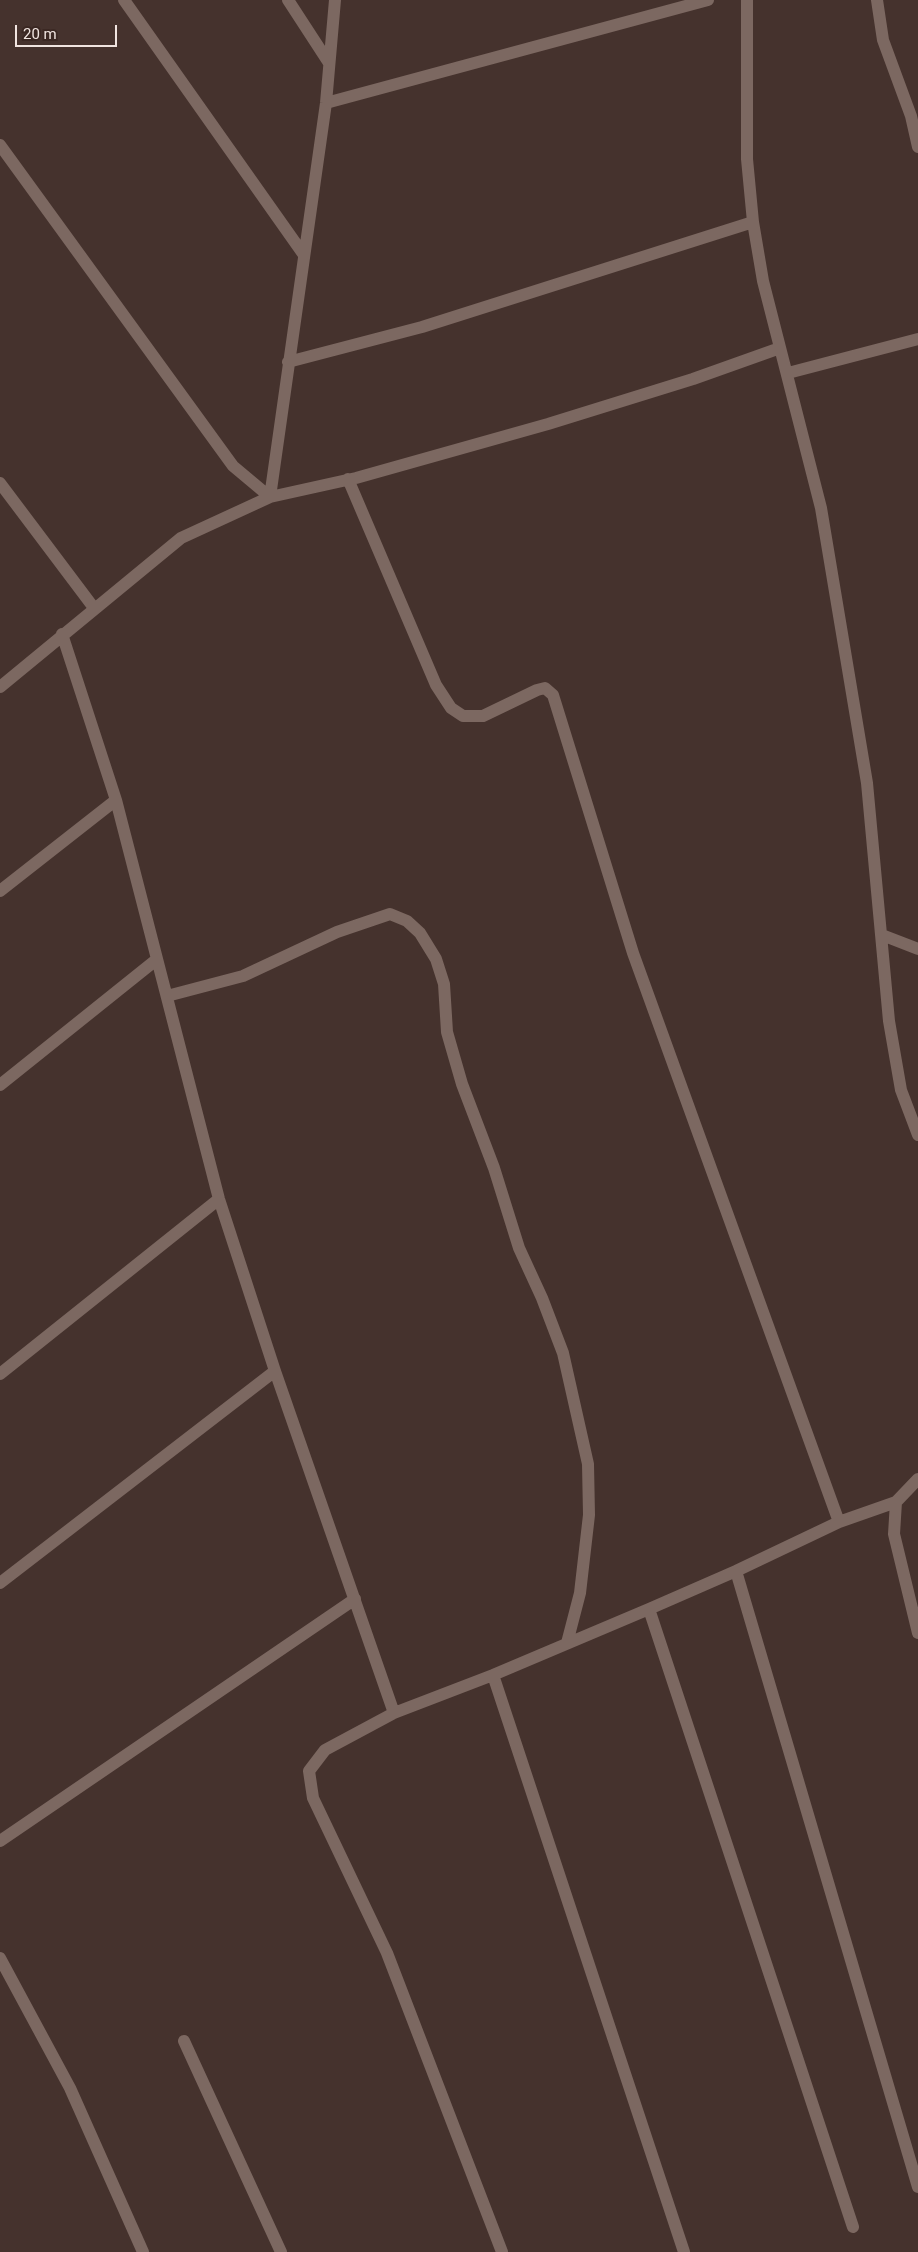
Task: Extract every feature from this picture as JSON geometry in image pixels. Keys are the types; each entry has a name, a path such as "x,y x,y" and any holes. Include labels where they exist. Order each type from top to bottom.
{"street":[{"path":"124,0 304,255"},
{"path":"288,0 329,62"},
{"path":"270,497 326,102 335,0"},
{"path":"326,102 708,0"},
{"path":"747,0 747,150 753,222 763,281 821,508 867,783 889,1021 901,1090 918,1135"},
{"path":"877,0 883,40 915,114 918,147"},
{"path":"0,144 234,466 270,497"},
{"path":"288,362 422,327 753,222"},
{"path":"788,373 918,339"},
{"path":"0,687 62,634 181,538 270,497 348,479 548,424 693,379 780,348"},
{"path":"348,479 436,685 451,708 463,716 483,716 537,690 545,688 553,696 633,953 838,1522"},
{"path":"0,483 94,608"},
{"path":"62,634 116,800 156,960 220,1199 274,1370 356,1599 394,1713"},
{"path":"0,891 116,800"},
{"path":"167,996 243,976 337,932 390,914 407,921 420,933 436,958 444,984 447,1032 462,1084 494,1168 519,1248 542,1298 563,1353 588,1464 589,1515 580,1593 567,1643"},
{"path":"882,935 918,949"},
{"path":"0,1085 156,960"},
{"path":"0,1374 220,1199"},
{"path":"0,1583 274,1370"},
{"path":"502,2252 387,1953 313,1798 309,1771 325,1750 394,1713 493,1675 736,1572 838,1522 896,1502 918,1479"},
{"path":"896,1502 894,1534 918,1633"},
{"path":"736,1572 918,2187"},
{"path":"0,1841 356,1599"},
{"path":"649,1609 853,2227"},
{"path":"493,1675 684,2252"},
{"path":"0,1958 70,2088 143,2252"},
{"path":"184,2041 281,2252"}]}
